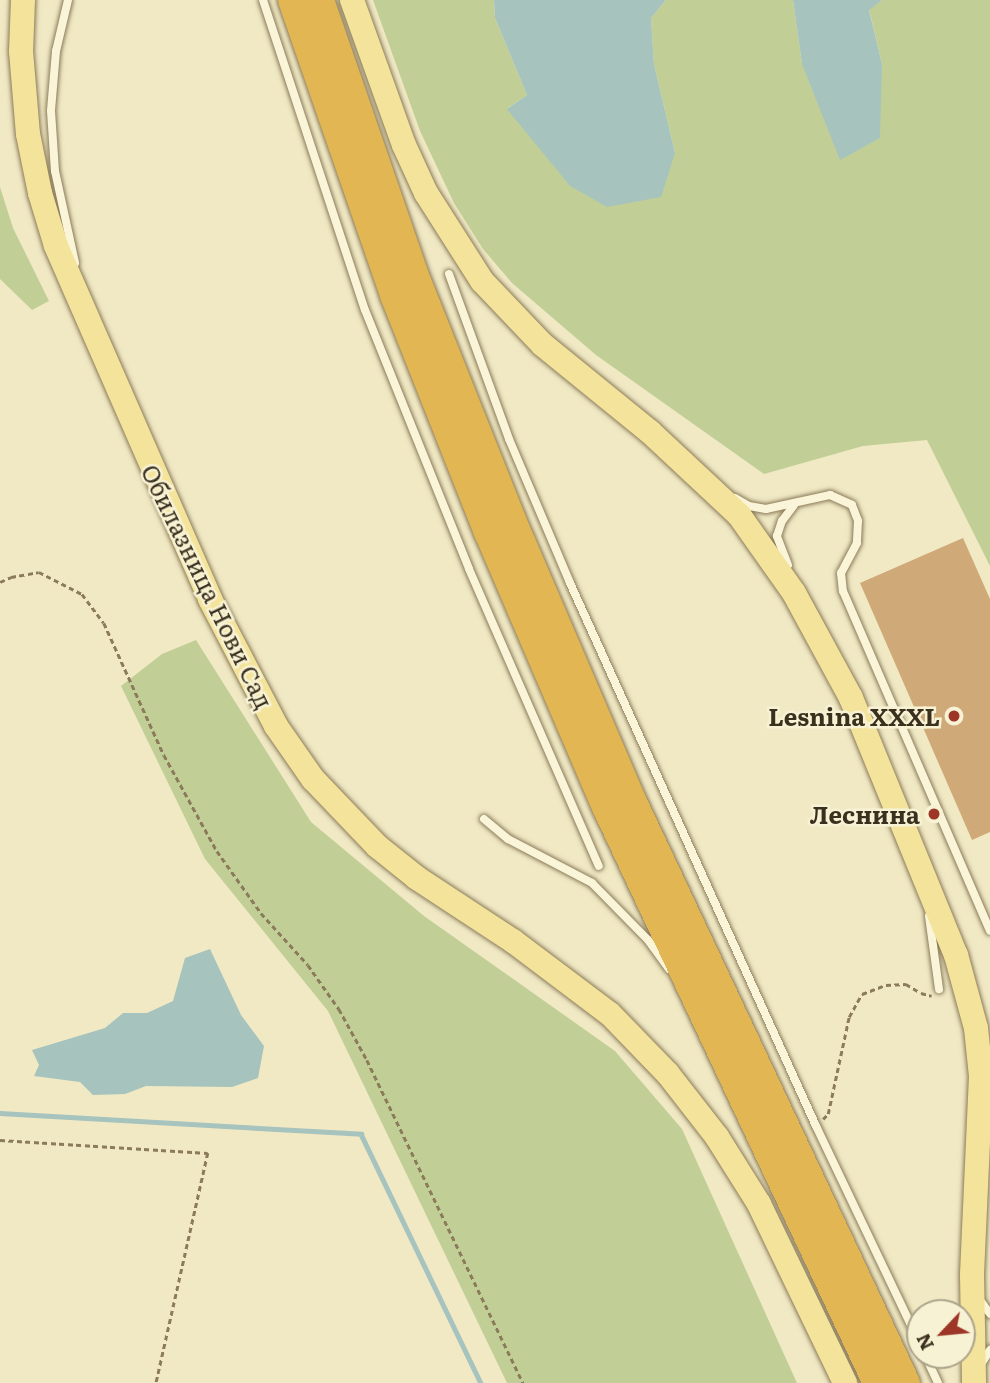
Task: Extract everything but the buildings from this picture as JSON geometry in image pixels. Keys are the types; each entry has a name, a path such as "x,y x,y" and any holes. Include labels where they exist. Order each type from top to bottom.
{"highway":[{"path":"292,0 394,295 449,436 607,809 877,1383"},
{"path":"320,0 417,281 512,520 632,800 906,1383"}],"main road":[{"name":"Обилазница Нови Сад","path":"23,0 23,83 34,167 56,246 210,599 235,651 292,751 333,803 377,846 417,878 513,941 610,1014 668,1074 717,1137 759,1204 845,1383"},
{"path":"352,0 386,102 426,193 482,281 543,345 713,489 761,543 794,593 851,698 956,955 976,1028 980,1116 972,1275 974,1383"}],"lane":[{"path":"68,0 56,51 51,111 55,171 95,339"},
{"path":"262,0 365,310 517,683 599,866"},
{"path":"449,274 509,439 570,583 816,1126 906,1315"},
{"path":"713,489 757,508 794,505 811,497 830,495 847,500 856,513 857,543 841,573 843,591 990,931"},
{"path":"794,505 782,520 777,537 794,582 794,593"},
{"path":"893,804 929,917 939,989"},
{"path":"484,819 508,839 592,883 648,940 706,1021"},
{"path":"972,1275 977,1296 990,1314"},
{"path":"974,1383 979,1367 990,1350"}],"path":[{"path":"0,582 11,577 39,572 82,594 104,623 164,755 217,851 261,913 308,965 339,1009 367,1060 523,1383"},
{"path":"816,1126 828,1114 849,1017 862,994 886,985 906,984 921,993 934,996 939,989"},
{"path":"0,1140 208,1153 156,1383"}],"green space":[{"path":"373,0 494,0 495,18 527,95 508,108 675,153 654,64 651,18 666,0 793,0 802,64 882,64 869,9 882,0 990,0 990,566 927,440 863,446 764,474 596,355 512,283 483,249 454,203 420,131"},
{"path":"0,187 13,228 49,301 32,310 0,279"},
{"path":"196,640 311,822 424,916 615,1051 682,1129 797,1383 507,1383 328,1011 205,859 121,686 162,654"}],"water":[{"path":"494,0 666,0 651,18 654,64 675,153 661,197 607,207 570,186 507,109 527,95 495,18"},
{"path":"793,0 882,0 869,10 882,64 880,138 840,160 802,64"},
{"path":"210,949 241,1015 264,1046 258,1078 232,1087 146,1086 125,1094 93,1095 80,1082 34,1076 39,1065 32,1050 105,1028 123,1013 147,1013 173,1001 185,958"}],"waterway":[{"path":"0,1113 361,1134 481,1383"}],"place":[{"name":"Lesnina XXXL","path":"954,716"},
{"name":"Леснина","path":"934,814"}]}
